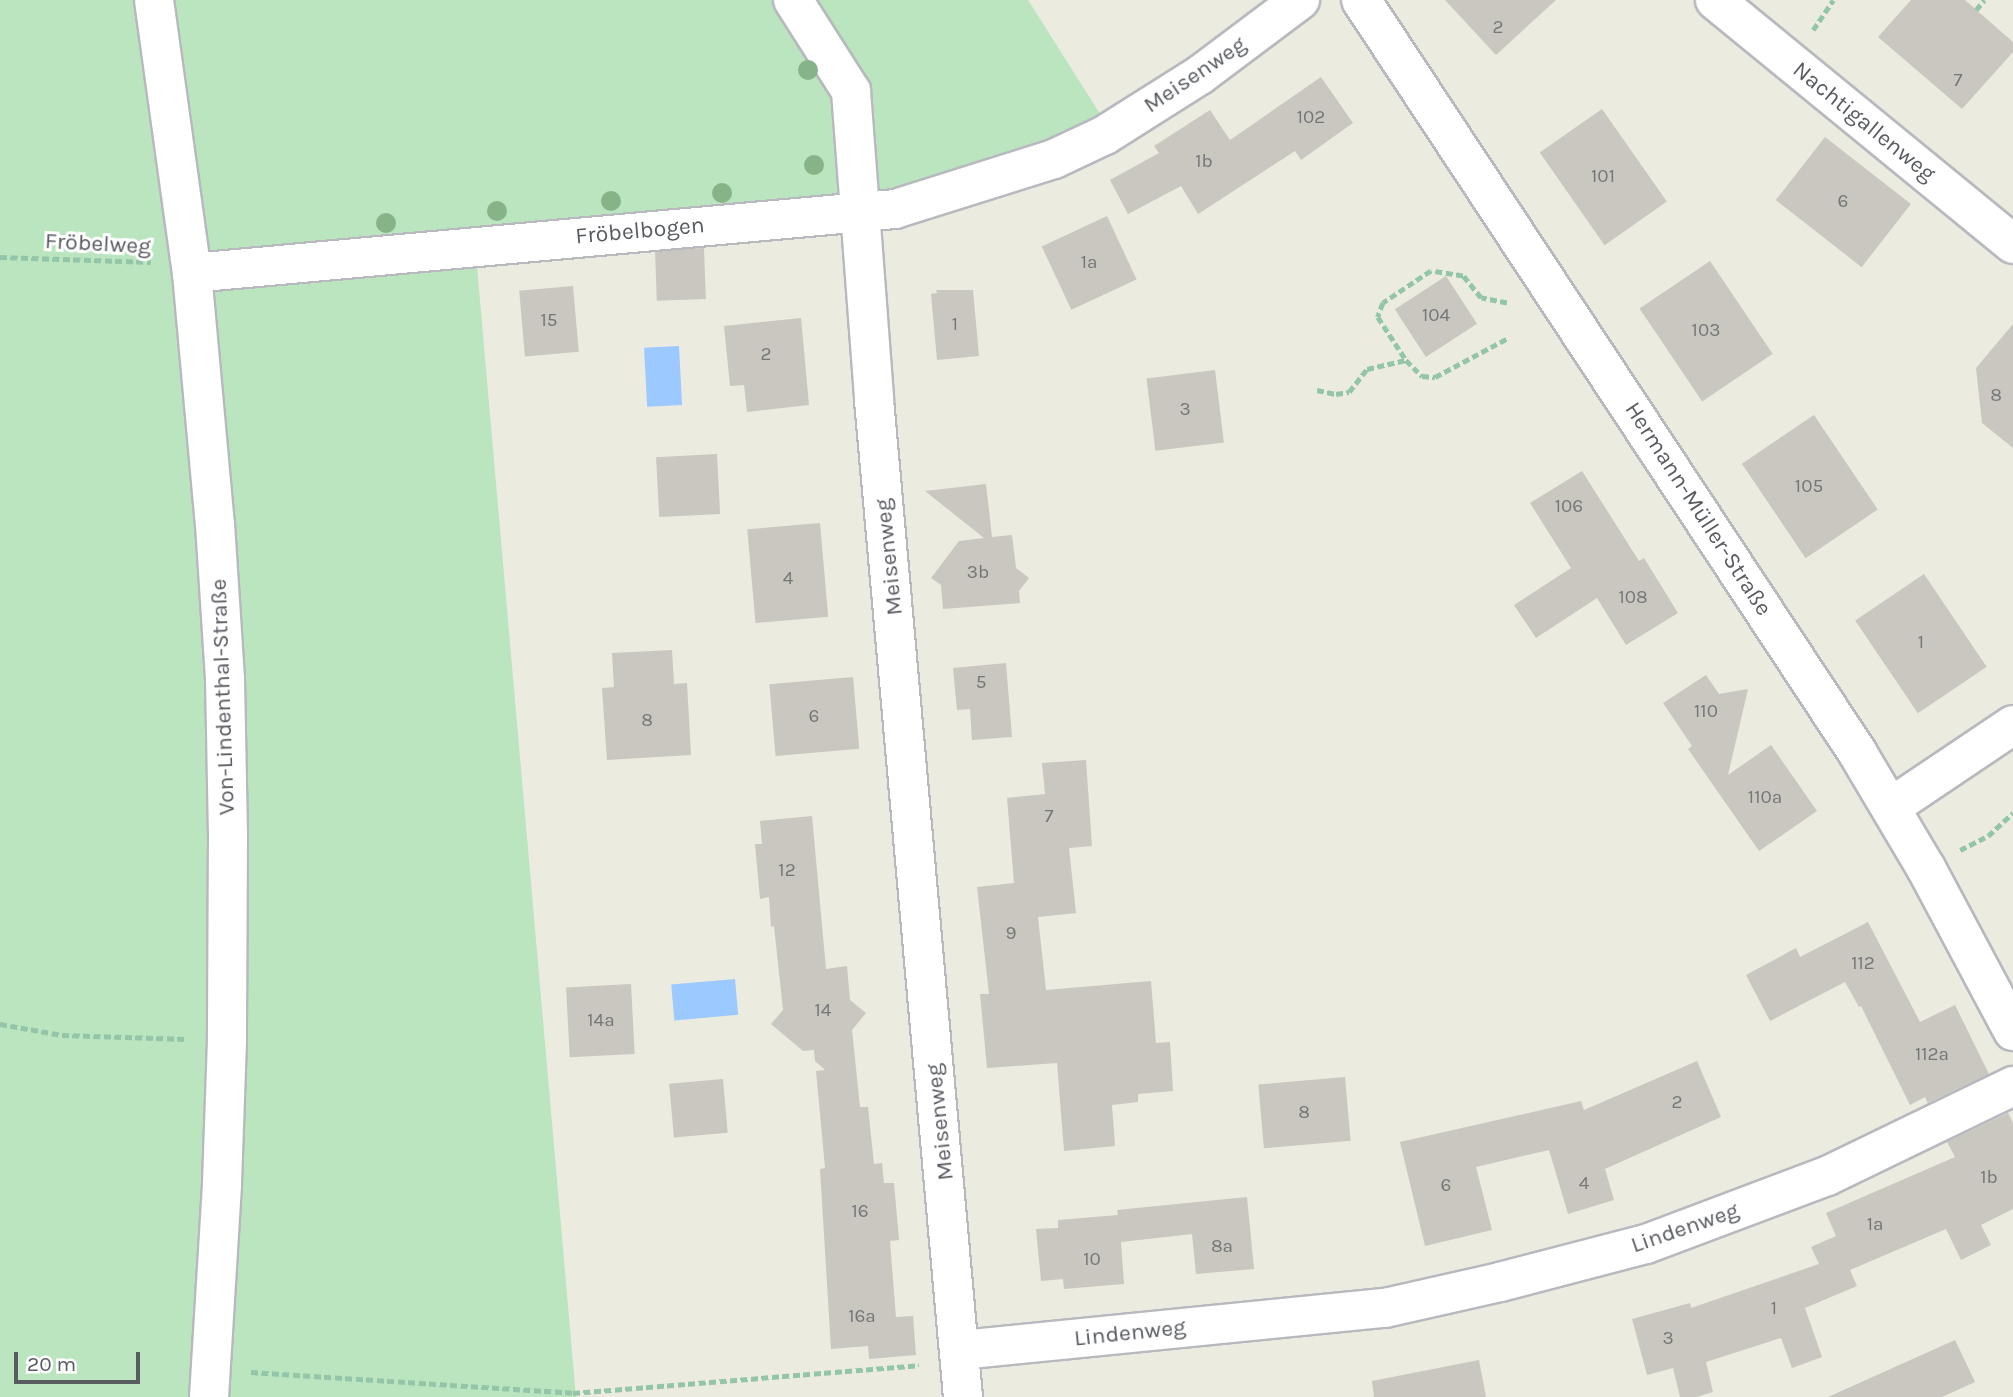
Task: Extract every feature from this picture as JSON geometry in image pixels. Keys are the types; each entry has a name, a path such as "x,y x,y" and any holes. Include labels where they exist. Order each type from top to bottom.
{"street":[{"name":"Von-Lindenthal-Straße","path":"154,0 192,274 215,524 225,679 228,834 222,1185 210,1383"},
{"path":"793,0 851,91 858,213"},
{"name":"Meisenweg","path":"963,1397 961,1350 858,213 911,204 1054,159 1105,135 1200,75 1300,0"},
{"name":"Hermann-Müller-Straße","path":"1361,0 1892,807 2013,1031"},
{"name":"Nachtigallenweg","path":"1715,0 2013,244"},
{"name":"Fröbelbogen","path":"192,274 858,213"},
{"path":"1892,807 2013,725"},
{"name":"Lindenweg","path":"961,1350 1385,1308 1500,1282 1646,1244 1827,1176 2013,1086"}],"path":[{"path":"1976,10 1984,0"},
{"name":"Fröbelweg","path":"0,257 148,261 192,274"},
{"path":"1507,303 1481,298 1463,276 1431,271 1383,303 1378,317 1406,360 1422,376 1435,377 1508,338"},
{"path":"1317,390 1336,394 1349,392 1367,369 1406,360"},
{"path":"1926,868 1988,836 2013,813"},
{"path":"0,1024 62,1035 160,1039"},
{"path":"210,1383 573,1393 945,1363 961,1350"}],"green space":[{"path":"0,0 1028,0 1111,131 895,209 477,266 576,1397 0,1397"}],"water":[{"path":"679,346 682,405 647,407 644,348"},
{"path":"735,979 738,1015 674,1020 671,985"}],"building":[{"path":"1445,0 1556,0 1496,55"},
{"path":"1911,0 1965,0 2013,42 2013,52 1962,109 1878,37"},
{"path":"1321,77 1353,123 1301,160 1295,151 1198,214 1181,186 1128,214 1110,180 1159,153 1154,146 1210,110 1230,140"},
{"path":"1602,109 1667,202 1605,245 1540,153"},
{"path":"1825,137 1911,204 1862,267 1776,200"},
{"path":"1107,216 1137,279 1071,310 1042,246"},
{"path":"704,248 706,299 657,301 655,250"},
{"path":"1710,261 1773,354 1702,401 1640,309"},
{"path":"1446,276 1477,324 1426,357 1395,309"},
{"path":"573,286 579,352 525,356 519,291"},
{"path":"936,290 973,290 979,356 937,360 931,294 937,293"},
{"path":"801,318 809,405 747,412 744,385 730,386 724,326"},
{"path":"2013,324 2013,448 1982,423 1976,368"},
{"path":"1215,370 1224,442 1155,451 1147,378"},
{"path":"1814,415 1878,510 1806,558 1742,464"},
{"path":"717,454 720,514 659,517 656,457"},
{"path":"1582,471 1639,561 1644,558 1678,613 1626,645 1597,598 1536,638 1514,605 1571,568 1530,503"},
{"path":"986,484 992,537 1012,535 1016,568 1029,578 1019,591 1020,603 943,609 941,585 931,578 959,541 984,538 925,491"},
{"path":"820,523 828,617 755,623 747,529"},
{"path":"1924,574 1987,667 1918,713 1855,620"},
{"path":"672,650 674,684 687,683 691,755 607,760 602,688 614,687 612,653"},
{"path":"1006,663 1012,737 972,740 970,709 957,710 953,668"},
{"path":"1706,675 1719,694 1748,689 1728,775 1771,745 1817,811 1759,851 1688,749 1692,746 1663,703"},
{"path":"853,677 859,749 776,756 769,684"},
{"path":"1086,760 1092,846 1069,848 1076,913 1038,917 1046,990 1151,981 1156,1043 1170,1042 1173,1091 1138,1094 1138,1102 1112,1105 1115,1146 1064,1151 1057,1063 987,1068 980,994 989,994 977,887 1014,883 1007,798 1045,794 1042,763"},
{"path":"812,816 826,969 847,966 850,1000 866,1013 852,1030 860,1107 868,1107 874,1164 882,1163 884,1183 894,1183 899,1240 890,1241 896,1317 913,1316 916,1355 869,1359 868,1346 831,1349 820,1169 825,1168 816,1071 825,1070 815,1061 814,1050 803,1051 771,1024 783,1010 774,926 771,927 769,897 760,899 755,844 762,844 760,821"},
{"path":"1868,922 1920,1022 1955,1005 1989,1074 1928,1103 1925,1097 1910,1105 1861,1006 1859,1007 1845,982 1770,1021 1746,975 1796,948 1800,957"},
{"path":"631,984 635,1054 570,1057 566,987"},
{"path":"1697,1061 1721,1117 1605,1169 1614,1200 1568,1214 1549,1150 1476,1167 1492,1230 1425,1246 1400,1142 1581,1101 1584,1110"},
{"path":"1345,1077 1351,1141 1264,1148 1258,1085"},
{"path":"723,1079 728,1133 674,1138 669,1084"},
{"path":"2008,1113 2013,1123 2013,1209 1981,1225 1991,1245 1961,1260 1946,1229 1850,1270 1857,1286 1805,1308 1822,1357 1792,1368 1781,1338 1706,1362 1713,1392 1696,1397 1680,1397 1673,1368 1647,1375 1632,1319 1690,1303 1691,1308 1819,1264 1811,1247 1836,1236 1826,1213 1955,1157 1947,1142"},
{"path":"1247,1197 1254,1269 1196,1274 1192,1234 1121,1242 1124,1284 1064,1289 1063,1279 1041,1281 1036,1229 1058,1228 1058,1220 1118,1215 1117,1210"},
{"path":"1955,1340 1975,1382 1942,1397 1828,1397"},
{"path":"1479,1360 1486,1397 1374,1397 1372,1381"}]}
